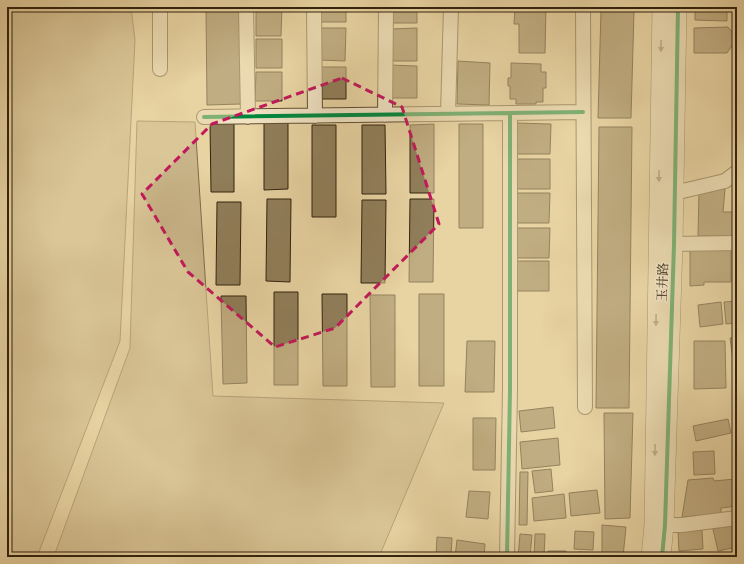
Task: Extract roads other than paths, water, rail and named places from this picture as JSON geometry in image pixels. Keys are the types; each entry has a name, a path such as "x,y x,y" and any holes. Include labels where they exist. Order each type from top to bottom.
{"street":[{"path":"160,7 160,69"},
{"path":"246,7 248,117"},
{"path":"314,7 315,116"},
{"path":"385,115 386,7"},
{"path":"448,114 451,7"},
{"name":"玉井路","path":"661,7 659,525 662,557"},
{"name":"玉井路","path":"650,557 659,525 674,244 678,7"},
{"path":"585,407 583,112 586,10"},
{"path":"204,117 583,112"},
{"path":"507,557 510,390 510,113"},
{"path":"674,193 725,181 737,172"},
{"path":"674,244 737,243"},
{"path":"659,525 682,525 737,518"}]}
